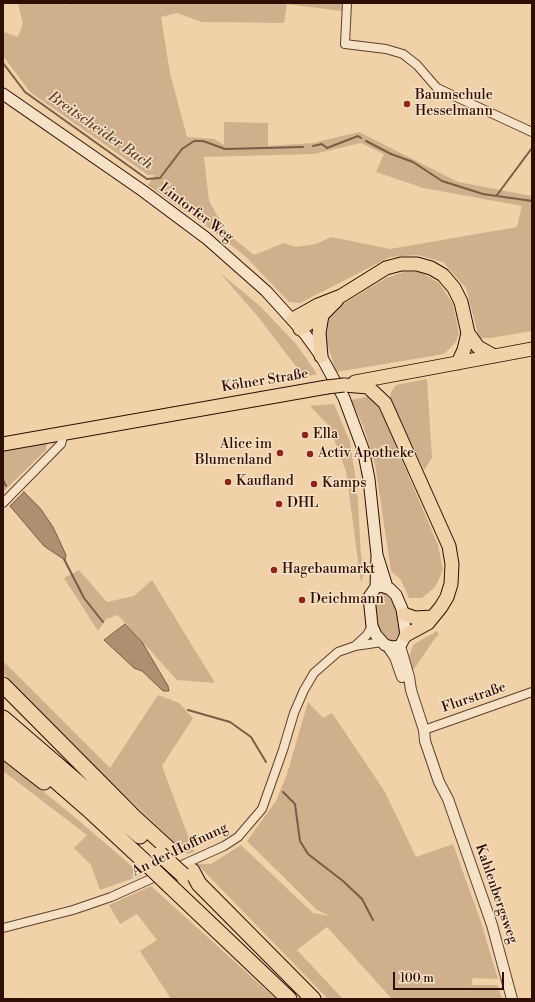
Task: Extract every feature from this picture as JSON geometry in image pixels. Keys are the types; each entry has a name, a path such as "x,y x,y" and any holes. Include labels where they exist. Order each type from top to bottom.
{"highway":[{"path":"3,685 134,817 165,852"},
{"path":"3,707 134,817"},
{"path":"3,718 165,852 199,884 313,999"},
{"path":"3,735 88,809 289,999"},
{"path":"3,750 144,861"}],"main road":[{"name":"Lintorfer Weg","path":"3,94 188,224 239,266 297,324"},
{"path":"297,324 318,305 341,296 386,268 401,264 417,264 431,268 443,275 454,288 461,302 468,333 478,347 494,356"},
{"path":"297,324 322,315 341,296"},
{"path":"321,356 320,327 322,315"},
{"name":"Kahlenbergsweg","path":"297,324 321,356 344,398 362,449 369,479 381,587"},
{"path":"458,363 464,350 468,333"},
{"name":"Kölner Straße","path":"3,444 344,385 532,349"},
{"path":"385,403 386,388 391,376"},
{"path":"344,385 368,387 385,403 449,546 452,564 451,584 441,607 433,617 428,623 403,640 385,645"},
{"name":"Kahlenbergsweg","path":"381,587 396,595 404,614 403,640"},
{"name":"Kahlenbergsweg","path":"381,587 369,597 372,626 385,645"},
{"path":"404,614 415,618 433,617"}],"street":[{"path":"347,3 345,44 386,49 403,54 417,65 438,88 532,132"},
{"path":"3,503 61,444 64,433"},
{"name":"An der Hoffnung","path":"355,646 367,635 372,626"},
{"name":"Kahlenbergsweg","path":"403,640 411,690 424,730 431,740 443,773 448,799 492,925 512,999"},
{"name":"An der Hoffnung","path":"3,928 72,910 111,897 224,846 238,837 262,809 294,713 304,690 314,673 338,652 355,646 385,645"},
{"name":"Kahlenbergsweg","path":"385,645 395,657 404,679 411,690"},
{"name":"Flurstraße","path":"424,730 532,692"}],"shaded area":[{"path":"18,3 61,3 66,5 67,3 343,3 342,11 287,4 284,23 202,22 177,13 161,17 170,73 187,137 214,139 224,145 224,122 268,123 268,146 313,143 359,132 458,182 532,196 532,331 490,338 479,338 466,288 443,262 418,255 390,257 300,303 289,302 245,256 213,231 148,185 155,175 148,175 30,92 3,56 4,32 18,37 23,24","holes":["361,143 384,154 376,172 423,188 522,206 517,227 390,249 331,237 316,244 296,247 284,243 254,255 228,234 209,201 204,157 314,154"]},
{"path":"219,272 260,306 297,345 317,374 304,377 259,318"},
{"path":"404,272 421,272 439,283 453,304 459,334 455,343 444,354 336,372 325,336 326,323 334,310 386,278"},
{"path":"427,379 432,458 424,470 390,398 391,392 396,385"},
{"path":"369,396 378,404 438,545 443,570 435,587 422,598 409,598 401,580 391,571 375,464 364,428 351,400"},
{"path":"334,404 350,442 357,487 361,556 365,570 361,583 346,471 329,426 310,406"},
{"path":"47,442 46,450 3,492 3,451"},
{"path":"24,492 40,508 53,527 66,555 65,560 44,546 10,506"},
{"path":"79,570 107,602 134,596 152,580 215,683 177,680 118,615 106,619 98,631 64,578"},
{"path":"377,589 388,592 394,602 403,632 398,641 387,640 377,628 373,602"},
{"path":"125,624 142,642 168,686 169,691 163,691 142,671 134,668 104,640"},
{"path":"437,631 439,635 436,637 414,669 411,670 409,657 413,645"},
{"path":"3,661 110,768 158,695 179,703 193,718 162,766 194,852 187,854 54,728 3,673"},
{"path":"308,702 323,718 332,713 385,792 416,857 453,844 480,919 498,979 473,978 471,985 498,985 502,999 392,999 327,927 297,950 343,999 328,999 197,864 211,864 241,845 313,913 330,916 317,910 247,841 276,801 287,774"},
{"path":"3,759 70,813 142,875 100,890 91,865 74,848 87,835 3,771"},
{"path":"151,886 276,999 171,999 140,951 157,940 137,914 120,924 109,905"}],"waterway":[{"name":"Breitscheider Bach","path":"3,63 25,92 147,179 160,178 182,149 194,141 203,141 225,149 303,147"},
{"name":"Breitscheider Bach","path":"313,146 322,144 327,148 358,136 361,138"},
{"name":"Breitscheider Bach","path":"366,141 391,154 413,162 442,181 483,194 532,201"},
{"path":"497,195 532,148"},
{"path":"3,480 6,486"},
{"path":"64,559 84,598 103,622"},
{"path":"188,710 230,722 251,737 266,762"},
{"path":"283,792 295,804 300,841 308,854 343,881 362,899 373,920"}],"place":[{"name":"Baumschule Hesselmann","path":"407,104"},
{"name":"Ella","path":"305,435"},
{"name":"Alice im Blumenland","path":"280,453"},
{"name":"Activ Apotheke","path":"310,454"},
{"name":"Kaufland","path":"228,482"},
{"name":"Kamps","path":"314,484"},
{"name":"DHL","path":"279,504"},
{"name":"Hagebaumarkt","path":"274,570"},
{"name":"Deichmann","path":"302,600"}]}
